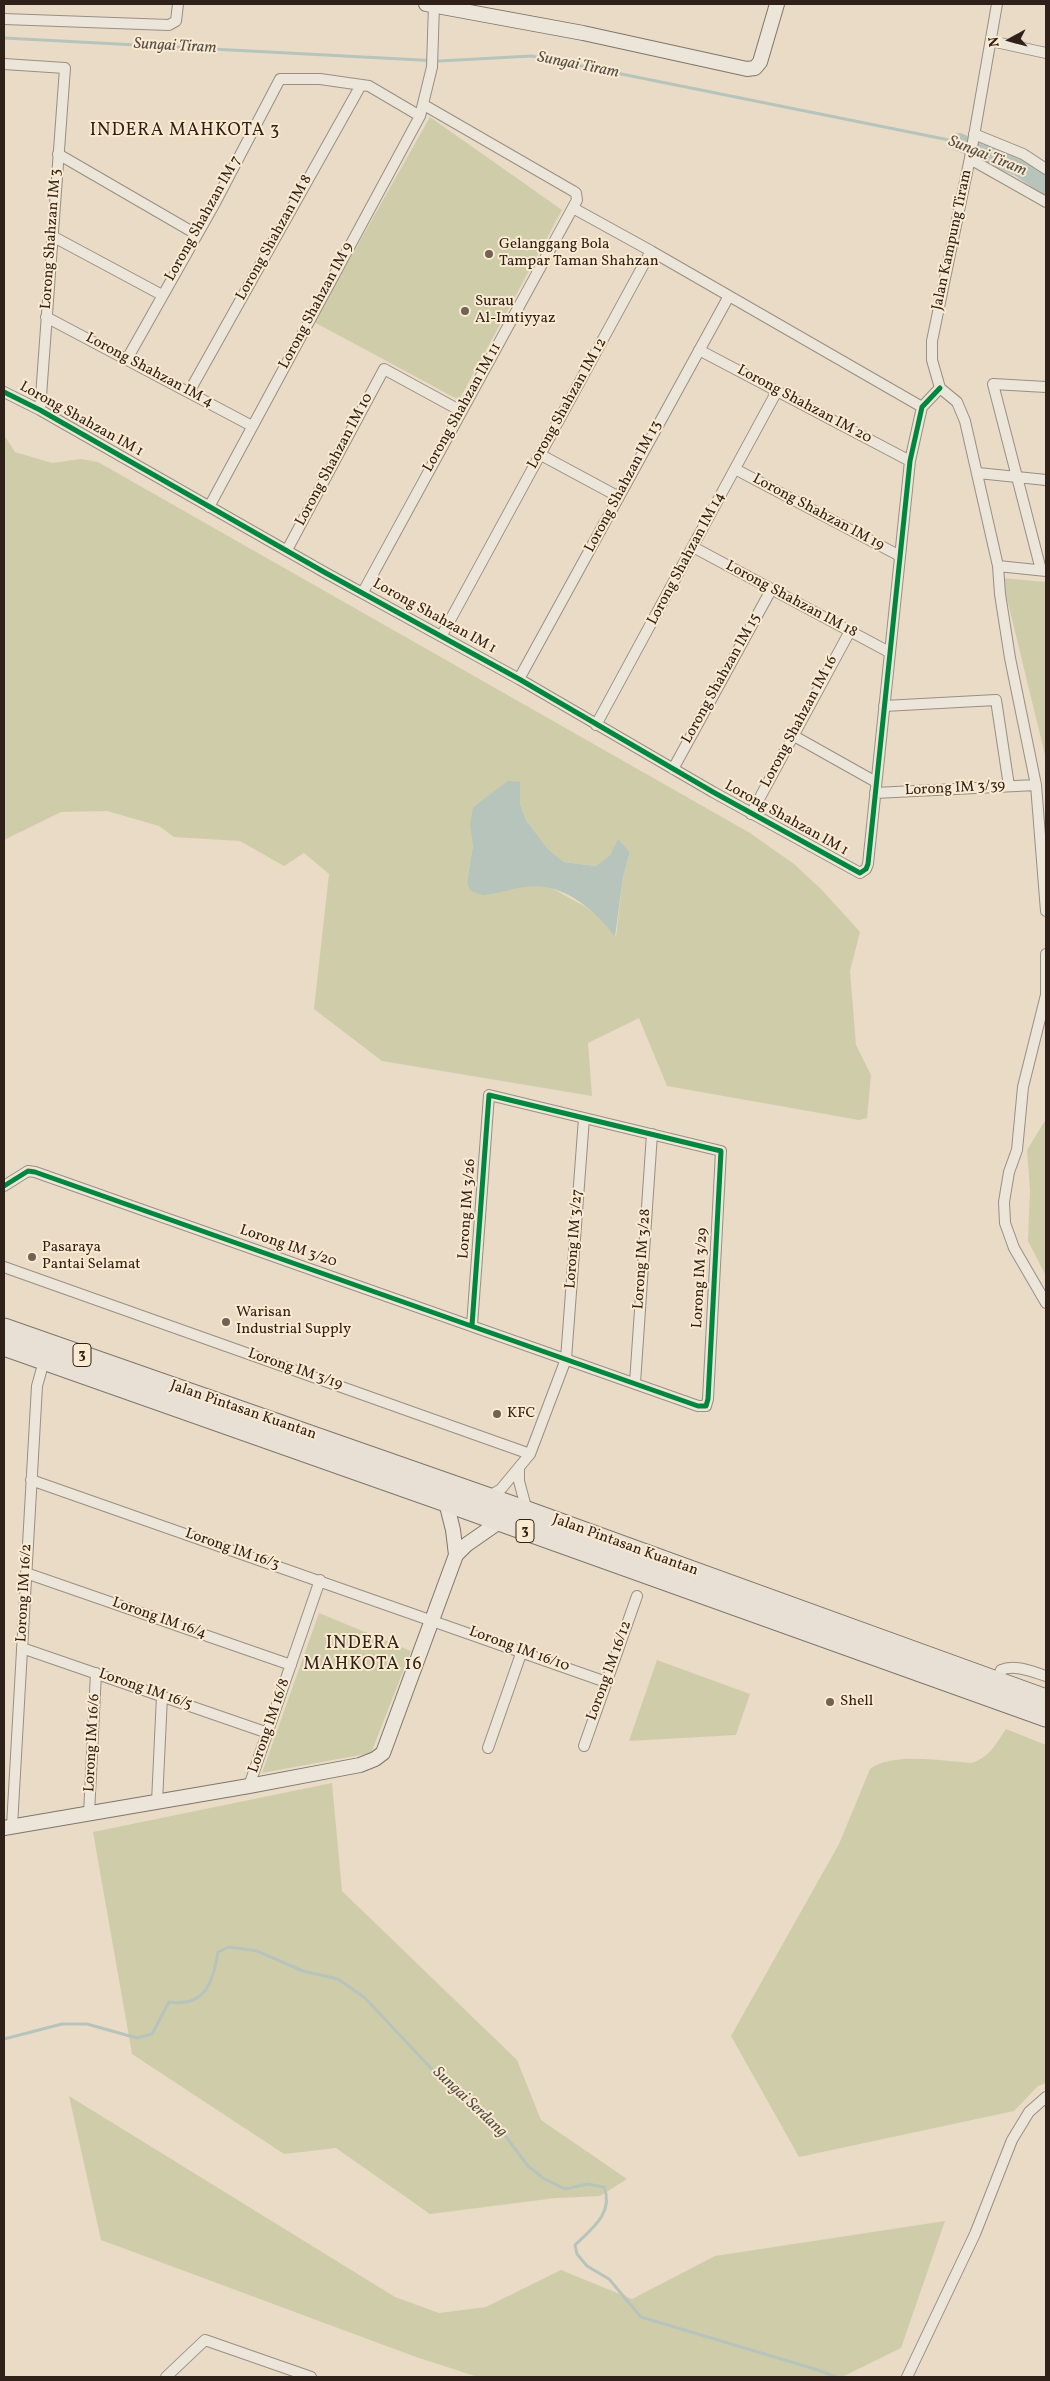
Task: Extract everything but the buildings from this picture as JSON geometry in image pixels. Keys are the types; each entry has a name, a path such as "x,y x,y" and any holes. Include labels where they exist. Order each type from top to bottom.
{"highway":[{"name":"Jalan Pintasan Kuantan","path":"4,1328 488,1497 1046,1699"},
{"name":"Jalan Pintasan Kuantan","path":"4,1346 1046,1717"}],"street":[{"path":"4,19 169,25 176,21 178,4"},
{"path":"430,5 583,33 738,68 755,68 760,62 776,4"},
{"name":"Jalan Kampung Tiram","path":"940,388 932,360 932,341 971,156 997,4"},
{"name":"Lorong Shahzan IM 9","path":"209,507 420,116 432,67 430,5"},
{"path":"991,41 1046,53"},
{"name":"Lorong Shahzan IM 3","path":"4,64 65,68 40,410"},
{"name":"Lorong Shahzan IM 7","path":"128,359 215,203 280,79 320,79 361,85"},
{"path":"361,85 369,86 420,116"},
{"name":"Lorong Shahzan IM 8","path":"190,392 361,85"},
{"path":"424,105 574,191 578,196 573,208 922,407"},
{"path":"974,137 1023,154 1046,169"},
{"path":"58,154 196,234"},
{"path":"971,156 1046,202"},
{"name":"Lorong Shahzan IM 11","path":"363,592 573,208"},
{"path":"52,236 162,295"},
{"name":"Lorong Shahzan IM 12","path":"442,635 651,251"},
{"name":"Lorong Shahzan IM 13","path":"519,679 729,296"},
{"name":"Lorong Shahzan IM 4","path":"46,317 252,426"},
{"name":"Lorong Shahzan IM 20","path":"699,350 910,461"},
{"name":"Lorong Shahzan IM 10","path":"287,550 384,369 461,411"},
{"path":"998,566 1044,571 993,384 1046,387"},
{"path":"794,736 876,788 910,461 922,407 940,388 953,397 962,411 998,566 1000,594 1010,658 1036,785 1046,910"},
{"name":"Lorong Shahzan IM 14","path":"596,725 777,391"},
{"name":"Lorong Shahzan IM 1","path":"4,392 40,410 209,507 442,635 751,814 860,873 866,869 876,788"},
{"path":"541,455 619,498"},
{"name":"Lorong Shahzan IM 19","path":"736,469 900,556"},
{"path":"978,474 1046,480"},
{"name":"Lorong Shahzan IM 18","path":"693,548 889,652"},
{"name":"Lorong Shahzan IM 15","path":"673,769 771,590"},
{"name":"Lorong Shahzan IM 16","path":"751,814 850,631"},
{"path":"884,706 996,700 1009,786"},
{"name":"Lorong IM 3/39","path":"876,788 1036,785"},
{"path":"1046,954 1046,995 1023,1087 1017,1150 1009,1172 1004,1202 1005,1223 1014,1248 1046,1303"},
{"name":"Lorong IM 3/26","path":"472,1325 489,1095 584,1118"},
{"path":"584,1118 652,1134"},
{"name":"Lorong IM 3/27","path":"488,1497 501,1489 530,1454 566,1359 584,1118"},
{"name":"Lorong IM 3/29","path":"652,1134 720,1151 706,1406"},
{"name":"Lorong IM 3/28","path":"635,1383 652,1134"},
{"name":"Lorong IM 3/20","path":"4,1186 28,1171 36,1172 698,1406 706,1406"},
{"name":"Lorong IM 3/19","path":"4,1267 530,1454"},
{"name":"Lorong IM 16/2","path":"8,1827 22,1648 37,1386 44,1361"},
{"path":"519,1469 519,1481 527,1511"},
{"name":"Lorong IM 16/3","path":"31,1480 432,1619"},
{"path":"446,1502 453,1530 456,1555"},
{"path":"8,1827 250,1786 360,1765 375,1759 383,1753 456,1555 466,1545 499,1522"},
{"name":"Lorong IM 16/4","path":"26,1573 291,1665"},
{"name":"Lorong IM 16/8","path":"250,1786 320,1580"},
{"name":"Lorong IM 16/12","path":"584,1746 637,1596"},
{"name":"Lorong IM 16/10","path":"432,1619 606,1682"},
{"name":"Lorong IM 16/5","path":"22,1648 268,1733"},
{"path":"488,1748 522,1651"},
{"path":"996,1682 1001,1670 1006,1668 1017,1668 1046,1676"},
{"name":"Lorong IM 16/6","path":"90,1814 96,1673"},
{"path":"157,1802 162,1696"},
{"path":"907,2377 974,2234 1012,2140 1029,2112 1046,2097"},
{"path":"166,2377 205,2340 304,2376"}],"shaded area":[{"path":"430,117 562,210 459,400 314,322"},
{"path":"4,435 15,452 52,463 81,459 98,462 750,833 794,864 822,890 860,932 850,971 856,1045 871,1075 867,1118 859,1120 667,1086 639,1018 588,1043 592,1096 382,1061 314,1009 329,874 304,853 284,866 240,841 174,837 159,826 107,811 61,812 4,840","holes":["520,782 520,804 526,820 548,849 564,862 596,866 610,855 618,840 630,852 623,877 616,937 603,920 586,907 548,886 529,886 485,895 467,882 473,845 473,807 488,797"]},
{"path":"1002,578 1046,582 1046,755 1045,755"},
{"path":"508,781 520,782 520,804 526,820 548,849 564,862 596,866 610,855 618,839 630,852 623,877 615,937 588,908 565,893 552,888 526,887 484,895 470,890 467,882 473,845 470,825 473,807"},
{"path":"1046,1119 1046,1276 1028,1241 1030,1190 1027,1150"},
{"path":"319,1613 411,1651 371,1753 262,1773"},
{"path":"657,1660 750,1694 736,1735 629,1741"},
{"path":"1006,1729 1046,1745 1046,2083 1038,2086 1014,2111 799,2157 731,2036 839,1844 870,1769 880,1764 904,1759 971,1763 983,1758"},
{"path":"332,1783 342,1891 517,2060 541,2120 627,2179 600,2196 556,2198 430,2214 336,2148 284,2154 132,2054 93,1832"},
{"path":"69,2096 395,2297 439,2313 486,2307 561,2270 632,2299 715,2256 945,2221 901,2348 842,2377 478,2377 416,2357 101,2240"}],"waterway":[{"name":"Sungai Tiram","path":"4,38 439,61 532,56 959,142"},
{"name":"Sungai Tiram","path":"959,142 1020,168 1046,186"},
{"name":"Sungai Serdang","path":"4,2039 62,2024 87,2024 137,2038 152,2034 169,2002 181,2003 199,1997 210,1983 218,1952 229,1947 257,1951 303,1971 338,1979 365,1998 459,2098 498,2126 528,2166 543,2178 565,2189 587,2184 604,2187 606,2196 604,2212 595,2226 575,2245 577,2254 587,2266 609,2279 641,2317 836,2377"}],"cycle path":[{"path":"4,392 40,410 324,572 519,679 713,792 860,873 866,869 868,864 910,461 922,407 940,388"},
{"path":"4,1186 28,1171 35,1172 698,1406 706,1406 708,1399 721,1151 489,1095 472,1325"}],"place":[{"name":"Gelanggang Bola Tampar Taman Shahzan","path":"489,254"},
{"name":"Surau Al-Imtiyyaz","path":"465,311"},
{"name":"Pasaraya Pantai Selamat","path":"32,1257"},
{"name":"Warisan Industrial Supply","path":"226,1322"},
{"name":"KFC","path":"497,1414"},
{"name":"Shell","path":"830,1702"}],"district":[{"name":"INDERA MAHKOTA 3","path":"185,132"},
{"name":"INDERA MAHKOTA 16","path":"363,1655"}]}
